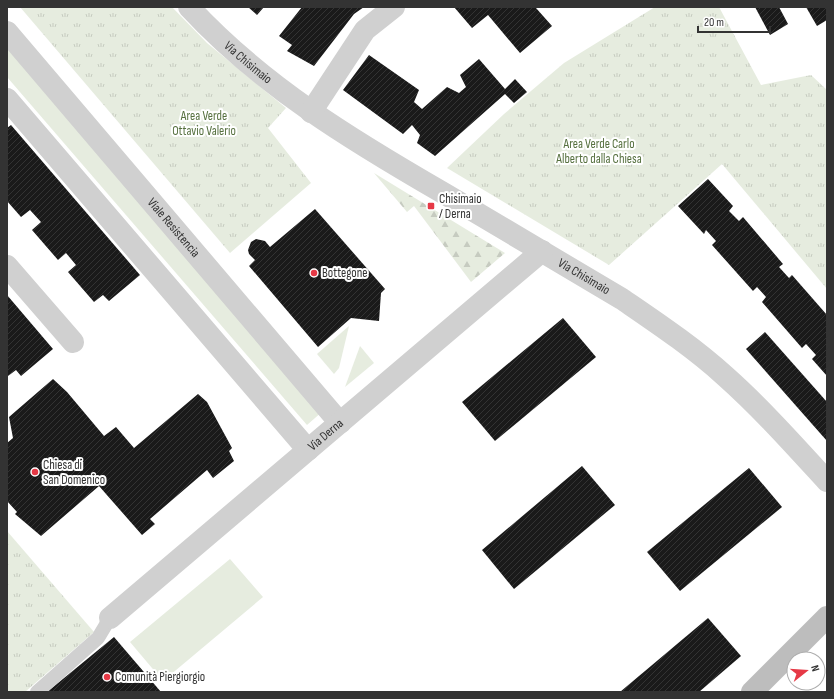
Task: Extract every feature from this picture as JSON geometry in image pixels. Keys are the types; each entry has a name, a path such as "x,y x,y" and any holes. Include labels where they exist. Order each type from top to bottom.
{"street":[{"name":"Via Chisimaio","path":"190,7 241,58 311,112 374,153 622,299 697,353 747,396 827,481"},
{"path":"311,112 365,30 394,7"},
{"name":"Viale Resistencia","path":"7,32 340,423"},
{"path":"7,99 308,450"},
{"name":"Via Derna","path":"110,618 542,251"},
{"path":"7,266 73,342"},
{"path":"752,692 827,617"}],"lane":[{"path":"37,692 98,638 110,618"}],"green space":[{"name":"Area Verde Ottavio Valerio","path":"20,7 172,7 207,43 286,108 268,128 311,183 230,253"},
{"name":"Area Verde Carlo Alberto dalla Chiesa","path":"655,7 719,7 761,85 811,75 827,90 827,289 722,164 609,265 447,168 504,114 564,63"},
{"path":"7,44 323,411 307,425 7,77"},
{"path":"374,173 505,253 471,282 414,206 407,212"},
{"path":"349,326 339,368 334,374 317,354"},
{"path":"360,346 374,363 345,387"},
{"path":"7,531 94,632 25,692 7,692"},
{"path":"230,559 263,597 163,681 130,642"}],"building":[{"path":"248,7 264,7 257,15"},
{"path":"302,7 364,7 354,14 314,66 287,51 292,45 279,36"},
{"path":"454,7 538,7 536,8 552,26 520,53 488,15 472,28"},
{"path":"755,7 779,7 788,24 770,35"},
{"path":"806,7 827,7 827,20 817,26"},
{"path":"369,55 419,90 414,102 422,109 447,87 459,93 466,87 460,75 479,59 505,89 515,79 527,92 514,103 505,94 435,156 417,143 420,135 412,125 403,134 343,90"},
{"path":"11,125 140,275 109,301 103,295 94,302 68,272 76,265 66,253 58,260 32,230 41,222 30,210 21,217 7,201 7,128"},
{"path":"708,179 733,206 729,211 739,221 743,217 783,264 779,267 789,278 792,275 827,315 827,376 812,359 816,355 806,344 802,348 762,302 766,297 757,287 753,291 712,245 716,241 706,230 704,234 678,206"},
{"name":"Bottegone","path":"315,209 385,289 381,293 379,321 351,318 318,347 249,266 255,260 249,254 248,250 251,242 256,239 265,241 270,247"},
{"path":"7,295 53,349 21,376 16,370 8,376 7,375"},
{"path":"563,318 596,357 495,441 462,402"},
{"path":"765,332 827,402 827,441 746,349"},
{"path":"53,379 67,392 104,436 116,427 134,448 198,394 207,402 232,448 229,451 234,461 213,478 207,470 150,519 155,524 142,535 99,486 41,536 15,514 17,512 7,501 7,443 13,438 9,417"},
{"path":"582,466 615,505 514,589 482,550"},
{"path":"749,468 782,507 680,591 647,552"},
{"path":"708,618 741,656 699,692 620,692"},
{"name":"Comunità Piergiorgio","path":"114,637 161,692 47,692"}],"place":[{"name":"Chisimaio / Derna","path":"431,206"},
{"name":"Bottegone","path":"314,273"},
{"name":"Chiesa di San Domenico","path":"35,472"},
{"name":"Comunità Piergiorgio","path":"107,677"}]}
